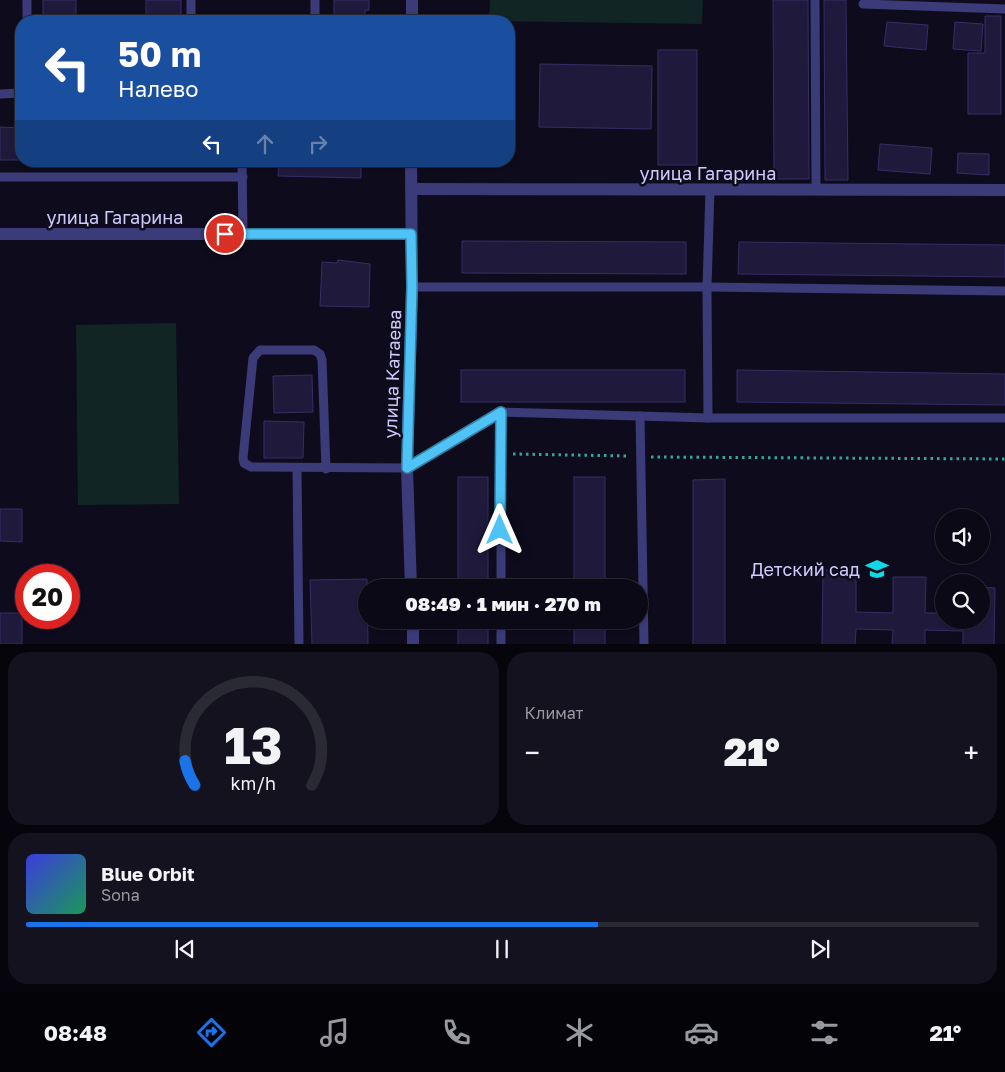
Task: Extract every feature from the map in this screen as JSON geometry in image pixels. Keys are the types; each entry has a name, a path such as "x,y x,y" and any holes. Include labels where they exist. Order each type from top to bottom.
{"street":[{"path":"412,0 412,15"},
{"name":"улица Катаева","path":"411,167 412,287 407,468 411,579"},
{"name":"улица Гагарина","path":"411,189 1005,190"},
{"name":"улица Гагарина","path":"0,234 411,234"},
{"path":"412,629 413,644"}],"lane":[{"path":"26,15 27,0"},
{"path":"191,0 191,15"},
{"path":"315,0 315,15"},
{"path":"815,0 816,190"},
{"path":"863,4 1005,8"},
{"path":"0,94 15,93"},
{"path":"242,167 243,234"},
{"path":"0,177 243,177"},
{"path":"708,418 706,287 710,190"},
{"path":"412,287 706,287 1005,291"},
{"path":"326,469 322,360 320,354 314,350 260,350 253,358 244,462 251,467 326,469 407,468 501,412 708,418 1005,418"},
{"path":"501,412 501,579"},
{"path":"640,416 644,644"},
{"path":"297,468 300,644"},
{"path":"501,629 501,644"}],"path":[{"path":"500,454 1005,459"}],"green space":[{"path":"490,0 703,0 702,24 515,21 515,15 489,15"},
{"path":"176,323 179,504 78,505 76,325"}],"building":[{"path":"43,0 76,0 76,15 43,15"},
{"path":"146,0 181,0 181,15 146,15"},
{"path":"334,0 369,0 369,10 365,10 365,15 334,15"},
{"path":"773,0 808,0 809,179 774,179"},
{"path":"824,0 846,0 848,180 825,180"},
{"path":"985,16 1001,16 1001,114 968,114 968,53 985,53"},
{"path":"887,22 928,25 926,50 884,46"},
{"path":"955,22 983,24 981,51 953,49"},
{"path":"658,50 697,50 697,165 658,165"},
{"path":"540,64 652,66 651,129 539,127"},
{"path":"0,127 15,128 15,160 0,160"},
{"path":"880,144 932,148 930,174 878,170"},
{"path":"958,153 989,154 989,175 957,173"},
{"path":"279,167 361,167 361,178 278,176"},
{"path":"462,241 686,242 686,274 462,273"},
{"path":"739,242 1005,245 1005,277 738,274"},
{"path":"338,260 370,264 369,307 320,306 322,262 337,263"},
{"path":"461,370 685,370 685,402 461,402"},
{"path":"737,370 1005,374 1005,405 737,402"},
{"path":"312,375 313,412 274,413 273,376"},
{"path":"264,421 304,422 303,458 264,458"},
{"path":"458,477 488,477 488,579 458,579"},
{"path":"574,477 605,477 605,579 574,579"},
{"path":"725,479 725,644 693,644 693,480"},
{"path":"0,509 22,509 22,542 0,541"},
{"path":"823,570 856,571 856,612 893,613 893,577 926,577 925,613 935,613 935,629 990,629 990,588 995,588 994,644 963,644 963,631 925,630 925,644 892,644 893,630 856,629 855,644 822,644"},
{"path":"358,579 358,629 368,629 368,644 312,644 310,580"},
{"path":"0,613 15,613 15,629 22,629 22,644 0,644"},
{"path":"458,629 488,629 488,644 458,644"},
{"path":"574,629 605,629 605,644 574,644"}],"place":[{"name":"Детский сад","path":"877,569"}],"route":[{"path":"225,234 411,234 412,287 407,468 501,412 500,530"}]}
